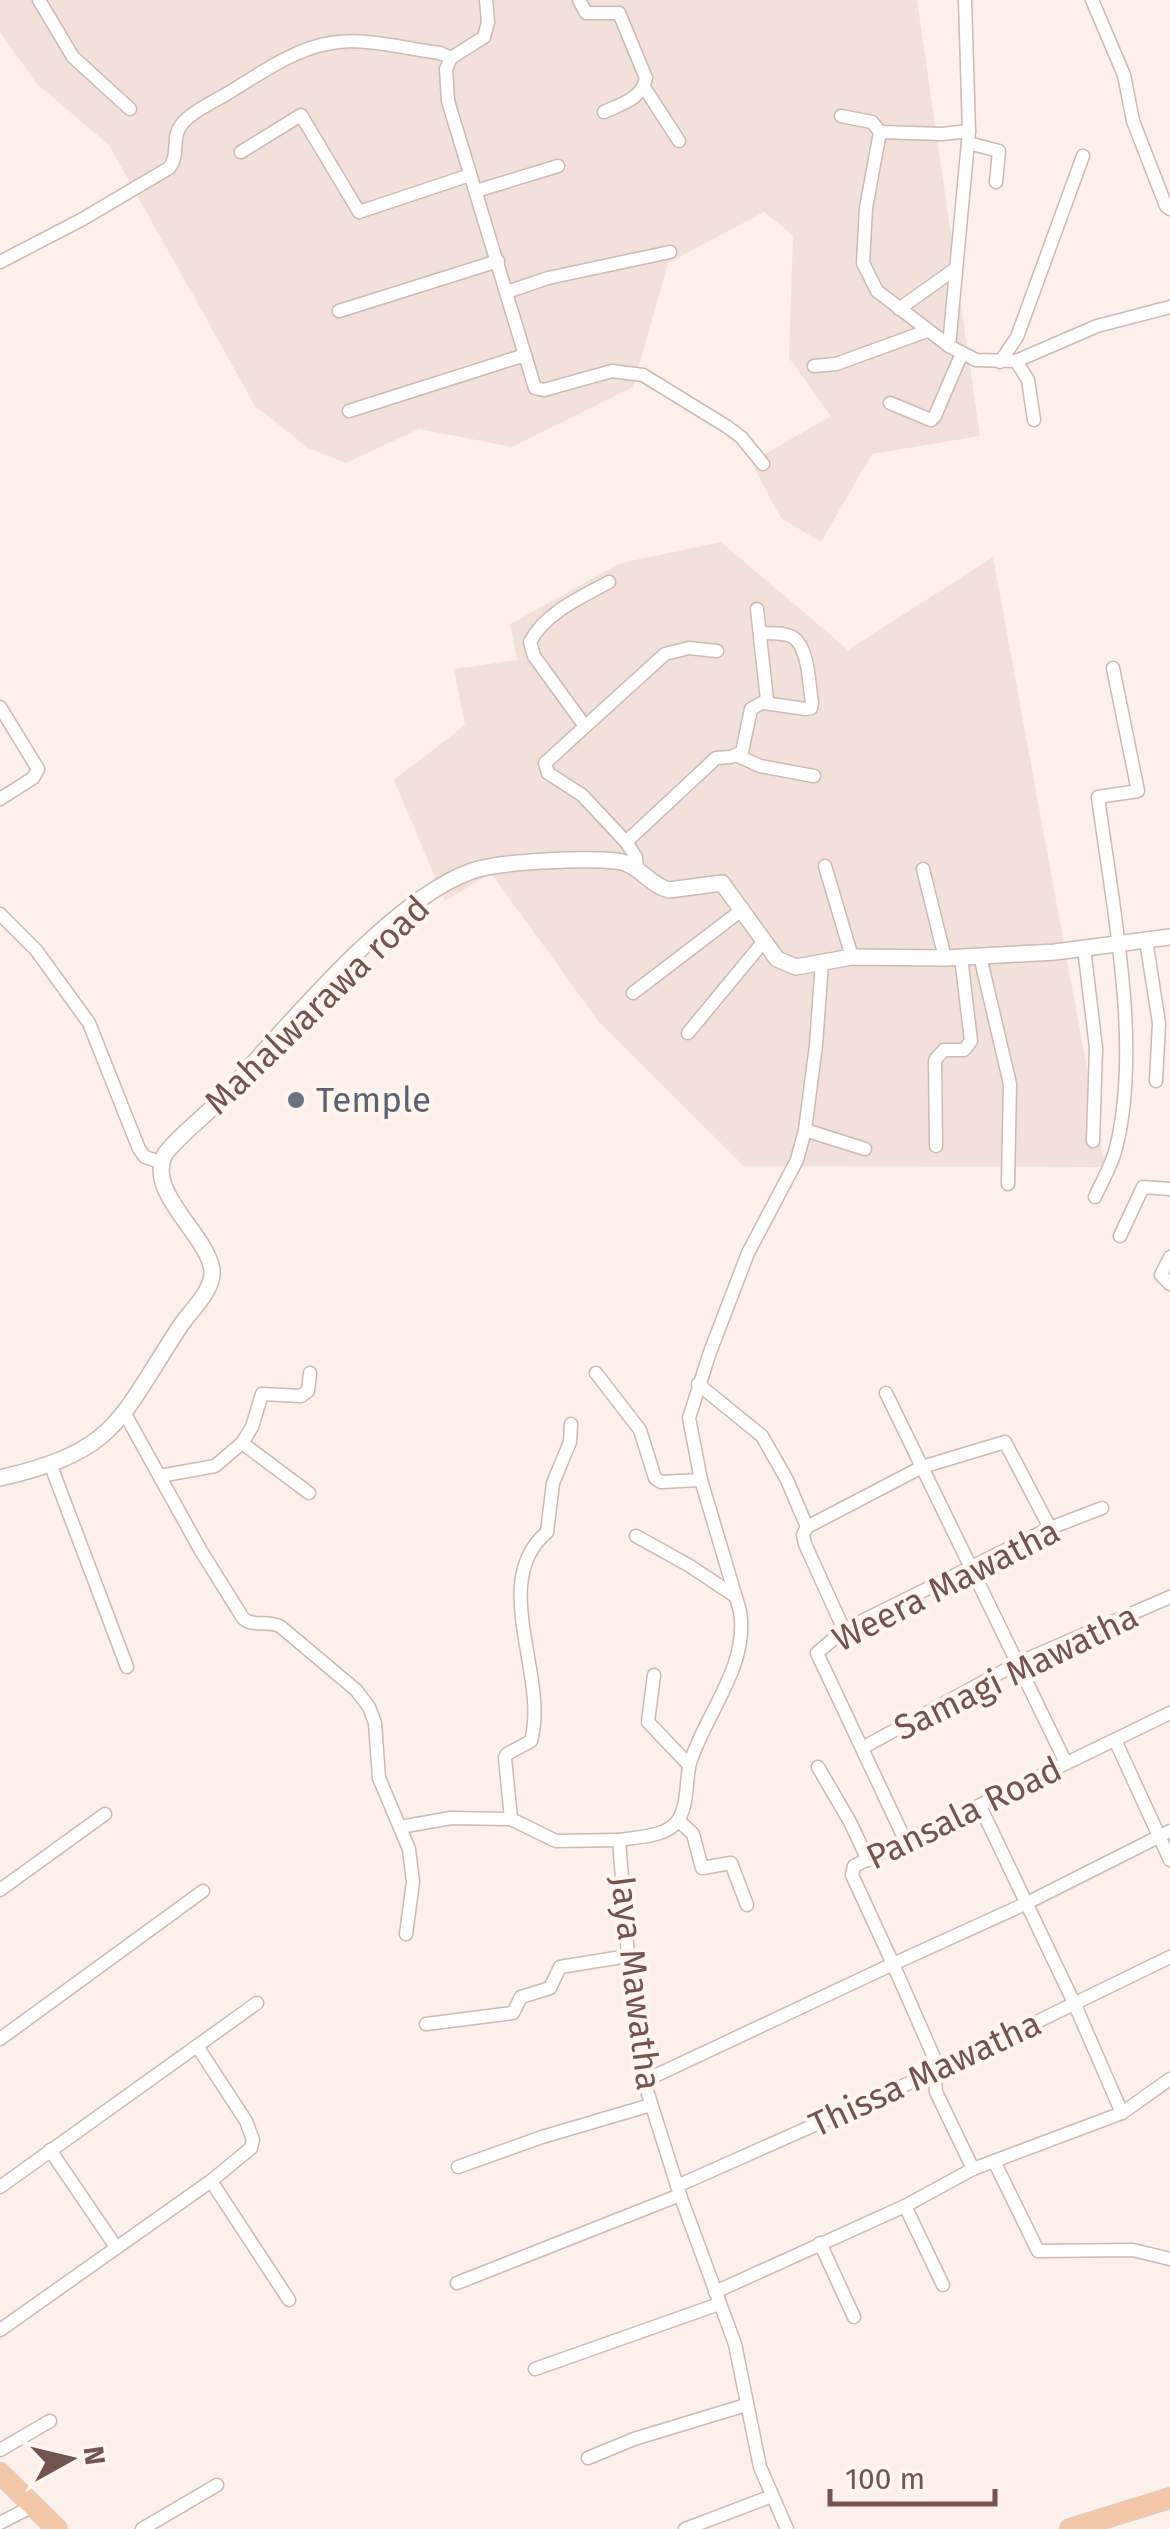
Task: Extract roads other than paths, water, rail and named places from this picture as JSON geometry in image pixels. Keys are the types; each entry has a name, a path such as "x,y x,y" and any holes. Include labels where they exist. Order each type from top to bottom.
{"main road":[{"path":"0,2473 57,2529"},
{"path":"1070,2529 1118,2522 1170,2498"}],"street":[{"path":"486,0 488,22 484,37 451,58 446,69 448,101 498,260 530,380 535,388 544,390 612,371 643,375 741,437 763,464"},
{"path":"579,0 586,14 613,12 623,18 646,78 634,98 604,112"},
{"path":"890,403 931,420 936,416 956,349 955,269 968,137 965,0"},
{"path":"1092,0 1124,76 1133,121 1170,209"},
{"path":"46,3 74,57 130,110"},
{"path":"0,262 168,168 174,161 176,134 186,120 261,73 307,51 326,43 350,42 440,53 451,58"},
{"path":"644,87 679,142"},
{"path":"241,152 301,115 359,212 470,175"},
{"path":"841,116 872,122 880,132 968,137 999,152 996,182"},
{"path":"880,132 872,163 862,263 878,290 956,349 976,360 1016,361 1097,326 1170,307"},
{"path":"1000,362 1018,338 1083,156"},
{"path":"476,191 558,166"},
{"path":"507,292 548,278 670,252"},
{"path":"340,312 498,260"},
{"path":"899,309 955,269"},
{"path":"814,366 836,364 928,330"},
{"path":"349,411 525,355"},
{"path":"1016,361 1028,380 1034,420"},
{"path":"584,725 534,656 530,642 559,611 609,582"},
{"path":"757,609 768,696 764,703"},
{"path":"738,756 751,708 764,703 806,709 812,703 802,647 786,635 760,633"},
{"path":"637,868 636,857 626,842 582,795 545,768 548,758 665,654 689,648 717,651"},
{"path":"1096,1197 1116,1150 1128,1068 1118,944 1098,797 1138,791 1113,668"},
{"path":"0,708 38,769 33,778 0,799"},
{"path":"626,842 716,758 738,756 760,766 814,776"},
{"name":"Mahalwarawa road","path":"160,1162 375,938 429,893 470,872 509,864 618,861 637,868 660,888 669,890 722,883 777,959 796,967 852,958 980,956 1170,937"},
{"path":"825,866 852,958"},
{"path":"923,869 953,957 970,1041 964,1050 944,1050 934,1060 936,1146"},
{"path":"633,993 742,909"},
{"path":"0,914 36,950 89,1023 139,1149 146,1157 160,1162 163,1182 206,1254 212,1275 209,1286 125,1414 88,1447 50,1466 0,1478"},
{"path":"1146,940 1158,1023 1156,1082"},
{"path":"688,1034 764,941"},
{"path":"1084,948 1096,1048 1094,1142"},
{"path":"980,956 1010,1084 1008,1184"},
{"path":"747,1905 731,1863 702,1868 692,1834 678,1820 689,1765 738,1655 742,1625 688,1426 698,1384 748,1253 797,1160 805,1130 822,962"},
{"path":"805,1130 865,1148"},
{"path":"1120,1236 1144,1187 1170,1189"},
{"path":"1170,1257 1160,1275 1170,1284"},
{"path":"160,1476 215,1466 242,1443 252,1427 262,1394 301,1396 308,1392 310,1373"},
{"path":"596,1373 640,1430 655,1478 661,1482 701,1480"},
{"path":"698,1384 762,1436 807,1527"},
{"path":"886,1393 1066,1763"},
{"path":"125,1414 243,1618 251,1624 270,1622 281,1626 356,1690 368,1706 375,1723 379,1778 409,1849 412,1882 406,1934"},
{"path":"511,1819 505,1758 530,1741 534,1721 532,1666 520,1609 522,1586 530,1548 547,1532 553,1482 570,1442 571,1424"},
{"path":"844,1630 805,1544 807,1527 922,1467 1005,1442 1050,1528"},
{"path":"242,1443 310,1493"},
{"path":"50,1466 126,1667"},
{"name":"Weera Mawatha","path":"906,1842 817,1653 844,1630 1050,1528 1102,1508"},
{"path":"636,1536 735,1596"},
{"name":"Samagi Mawatha","path":"862,1748 1018,1663 1170,1598"},
{"path":"654,1675 648,1722 689,1765"},
{"name":"Pansala Road","path":"893,1964 852,1875 854,1866 1170,1713"},
{"path":"1115,1740 1165,1834 1170,1860"},
{"path":"818,1768 868,1860"},
{"path":"980,1806 1075,2004 1122,2113"},
{"path":"0,1890 105,1814"},
{"path":"400,1827 451,1818 511,1819 556,1841 619,1840"},
{"name":"Jaya Mawatha","path":"678,1820 659,1832 619,1840 628,1956 644,2081 679,2191 736,2344 760,2467 787,2529"},
{"path":"644,2081 1025,1904 1165,1834"},
{"path":"0,2039 203,1891"},
{"path":"426,2024 513,2013 521,1997 550,1988 560,1967 628,1956"},
{"name":"Thissa Mawatha","path":"457,2283 679,2191 1170,1957"},
{"path":"893,1964 933,2055 936,2092 973,2169"},
{"path":"0,2187 257,2003"},
{"path":"0,2330 251,2148 254,2140 246,2122 196,2046"},
{"path":"535,2369 717,2298 820,2242 905,2206 973,2169 1122,2113 1170,2079"},
{"path":"458,2167 651,2105"},
{"path":"50,2150 116,2247"},
{"path":"994,2161 1038,2251 1132,2250 1170,2259"},
{"path":"211,2180 289,2300"},
{"path":"905,2206 944,2286"},
{"path":"820,2242 854,2317"},
{"path":"588,2458 634,2439 746,2405"},
{"path":"0,2450 50,2421"},
{"path":"142,2529 217,2485"},
{"path":"685,2529 772,2496"},
{"path":"0,2523 33,2506"}],"place":[{"name":"Temple","path":"296,1100"}]}
